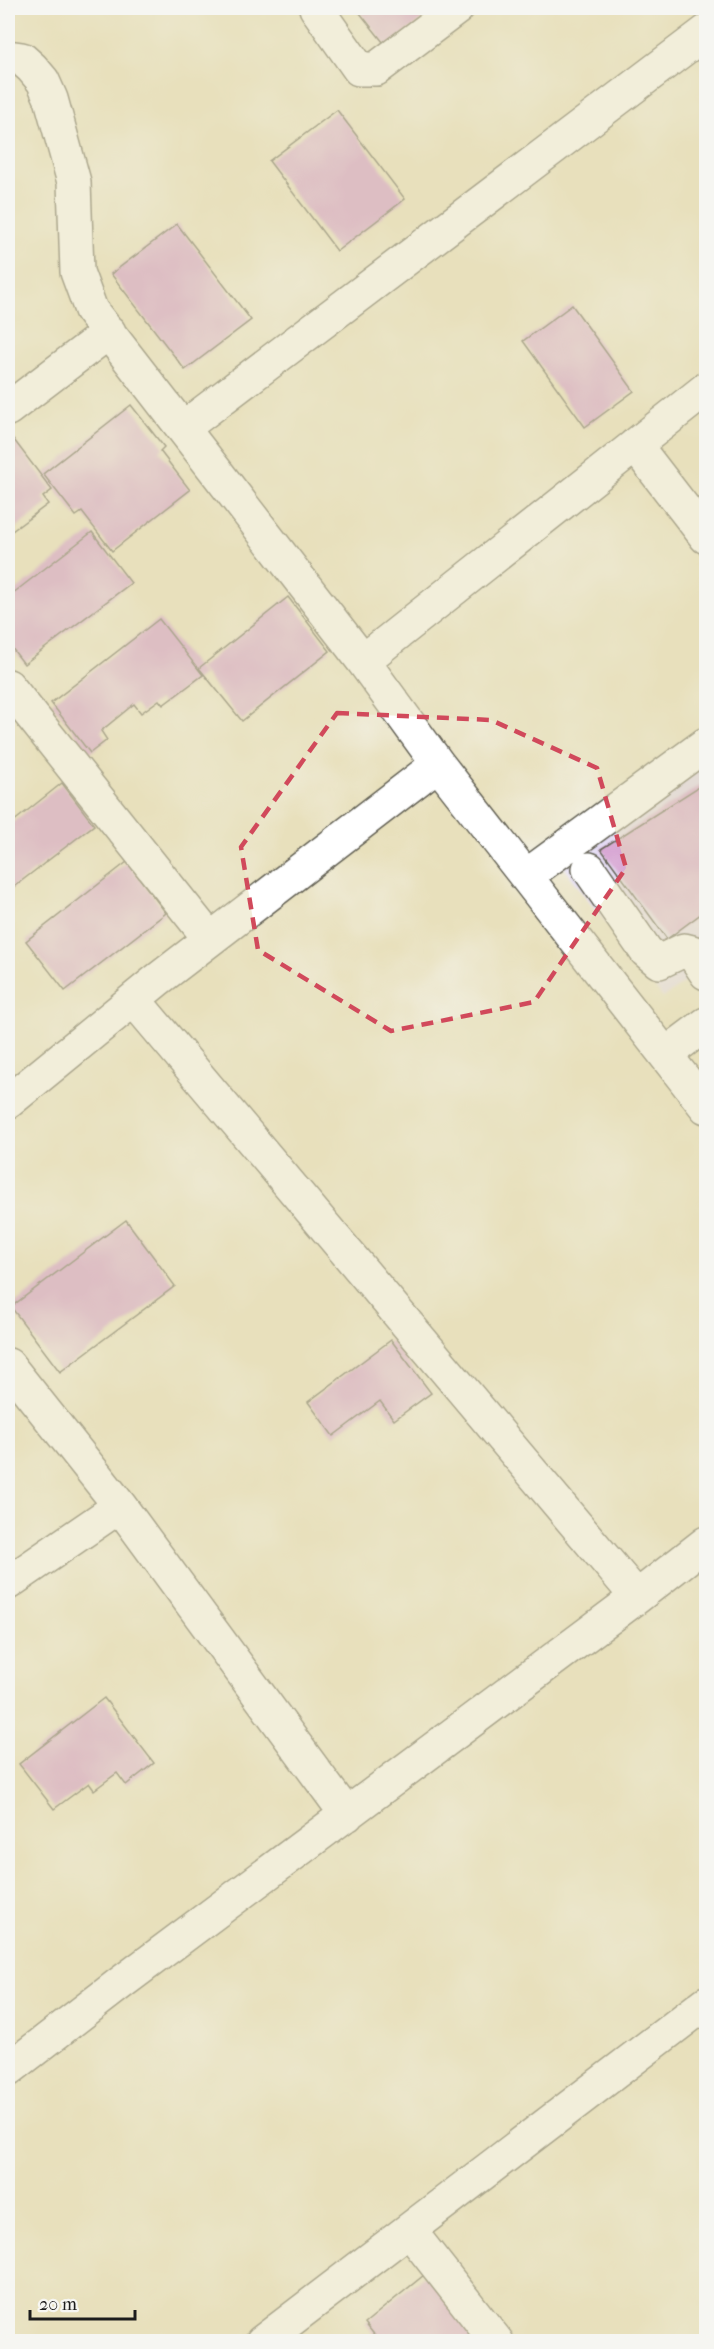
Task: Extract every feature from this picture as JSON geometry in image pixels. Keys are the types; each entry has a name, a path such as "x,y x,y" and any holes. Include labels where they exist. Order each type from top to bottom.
{"street":[{"path":"316,8 359,69 367,70 376,69 457,8"},
{"path":"183,428 706,32"},
{"path":"8,57 22,59 32,68 43,81 51,99 74,182 77,272 91,310 363,661 438,764 706,1107"},
{"path":"8,409 109,332"},
{"path":"363,661 706,389"},
{"path":"635,445 706,537"},
{"path":"8,686 210,939"},
{"path":"526,876 706,744"},
{"path":"8,1102 210,939 438,764"},
{"path":"564,924 597,881 646,951 659,963 684,950 692,952 706,973"},
{"path":"134,999 637,1597"},
{"path":"666,1054 706,1024"},
{"path":"8,1365 120,1506 347,1815"},
{"path":"8,1583 120,1506"},
{"path":"8,2070 706,1543"},
{"path":"262,2342 706,2003"},
{"path":"409,2230 497,2342"}],"highlighted area":[{"path":"337,713 491,720 597,768 626,868 534,1002 391,1031 258,950 241,847"}],"shaded area":[{"path":"706,757 706,966 663,998 561,863"}],"building":[{"path":"356,8 438,8 387,47"},
{"path":"337,110 405,199 337,251 269,161"},
{"path":"177,224 251,320 185,370 111,274"},
{"path":"572,305 634,391 585,427 523,341"},
{"path":"131,405 164,447 160,451 190,490 112,551 82,512 76,516 43,474"},
{"path":"11,436 52,490 43,497 48,504 8,534 8,438"},
{"path":"92,532 131,583 24,664 8,643 8,597"},
{"path":"288,597 330,651 242,721 199,668"},
{"path":"159,619 203,675 163,705 159,700 141,713 134,704 101,731 107,740 90,753 51,703"},
{"path":"706,782 706,910 667,939 601,849"},
{"path":"62,783 94,825 11,889 8,884 8,826"},
{"path":"127,862 166,913 65,991 26,941"},
{"path":"126,1220 175,1286 60,1372 11,1307"},
{"path":"391,1340 431,1393 394,1420 380,1401 333,1436 308,1402"},
{"path":"104,1698 154,1763 126,1785 117,1773 94,1790 89,1783 54,1809 19,1764"},
{"path":"429,2271 487,2342 380,2342 365,2323"}]}
